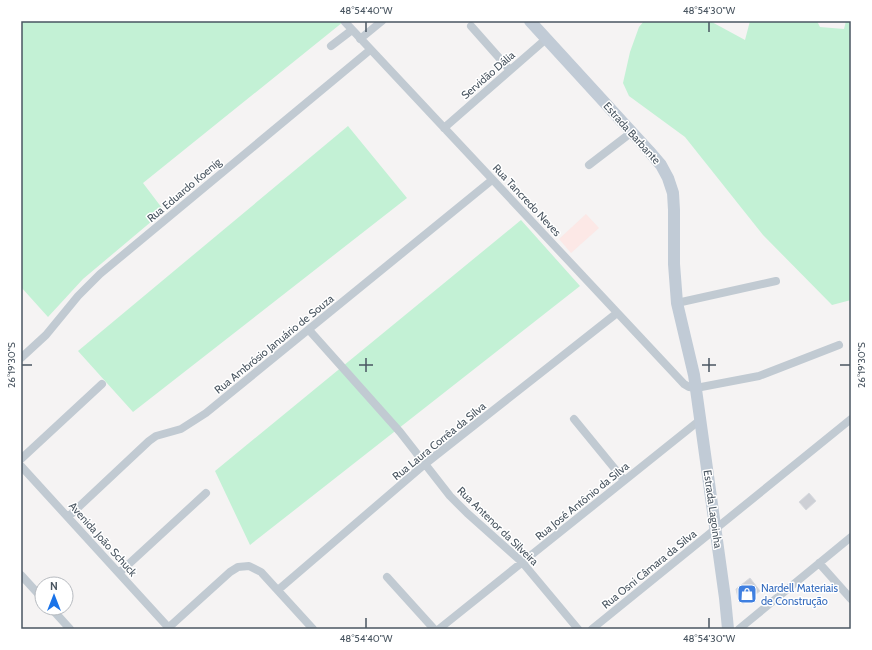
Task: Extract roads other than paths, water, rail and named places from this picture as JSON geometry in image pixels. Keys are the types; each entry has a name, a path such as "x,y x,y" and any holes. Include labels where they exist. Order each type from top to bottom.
{"main road":[{"name":"Estrada Barbante","path":"530,21 632,132 661,165 668,178 673,193 674,264 677,303 692,363 696,388"},
{"name":"Estrada Lagoinha","path":"696,388 728,629"}],"street":[{"path":"360,39 382,21"},
{"name":"Rua Tancredo Neves","path":"345,22 684,384 696,388"},
{"path":"471,26 510,70"},
{"path":"331,46 352,30"},
{"name":"Servidão Dália","path":"444,128 546,39"},
{"name":"Rua Eduardo Koenig","path":"21,358 46,335 78,296 100,274 370,50"},
{"path":"589,165 632,132"},
{"name":"Rua Ambrósio Januário de Souza","path":"68,517 149,441 156,436 181,429 206,413 492,180"},
{"path":"677,303 776,281"},
{"name":"Rua Laura Corrêa da Silva","path":"278,590 425,464 617,312"},
{"name":"Rua Antenor da Silveira","path":"309,330 400,432 459,505 522,562 578,629"},
{"path":"696,388 759,376 839,345"},
{"path":"21,459 102,384"},
{"path":"574,419 624,480"},
{"name":"Rua José Antônio da Silva","path":"439,629 700,420"},
{"name":"Rua Osni Câmara da Silva","path":"592,629 851,420"},
{"name":"Avenida João Schuck","path":"21,466 167,628"},
{"path":"119,573 206,493"},
{"path":"739,629 851,537"},
{"path":"819,563 851,599"},
{"path":"167,628 230,572 238,567 249,566 261,572 312,628"},
{"path":"21,575 34,589"},
{"path":"387,577 434,629"},
{"path":"58,616 70,629"}],"place":[{"name":"Nardell Materiais de Construção","path":"747,594"}]}
